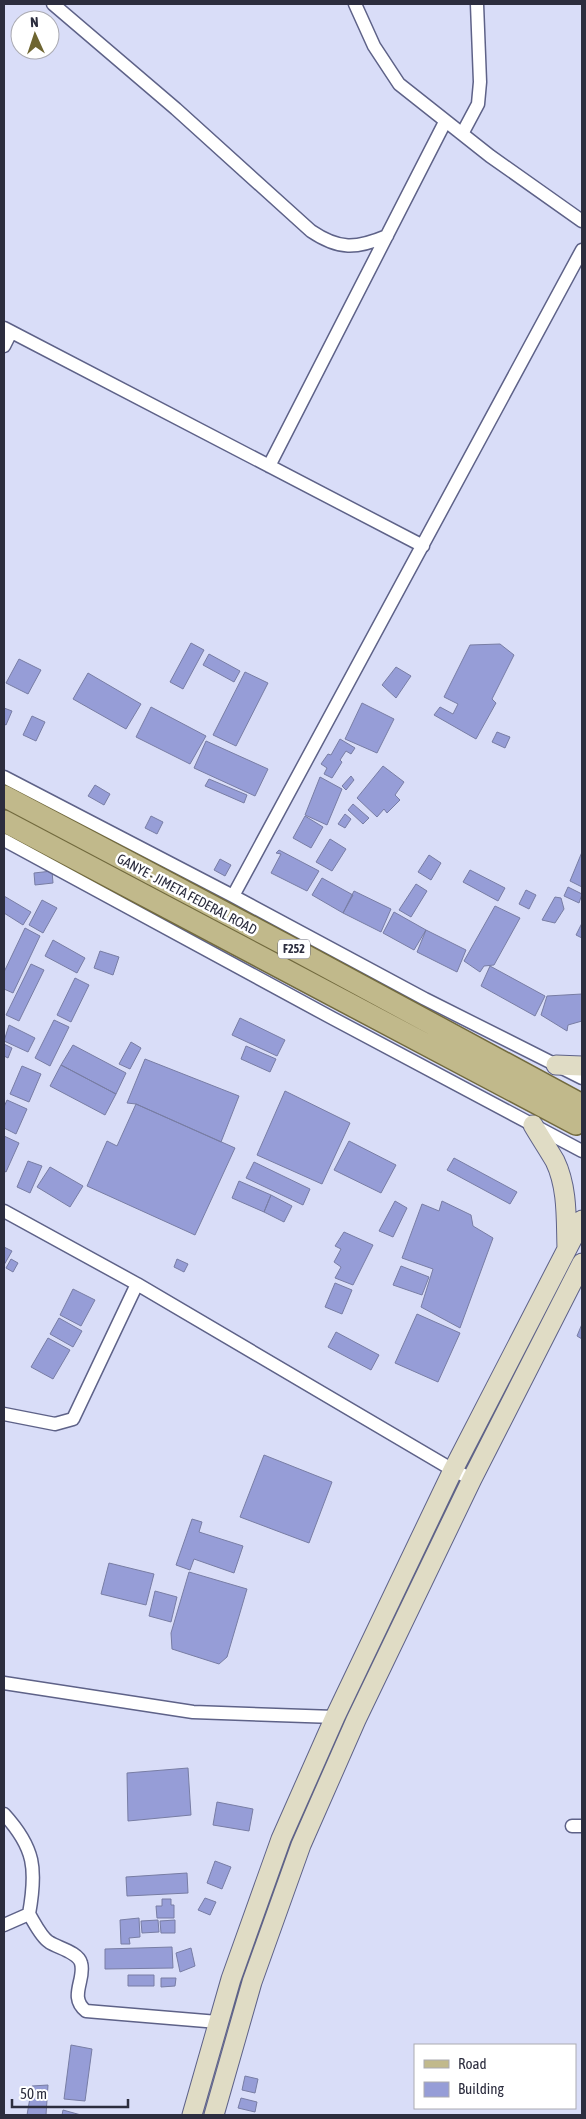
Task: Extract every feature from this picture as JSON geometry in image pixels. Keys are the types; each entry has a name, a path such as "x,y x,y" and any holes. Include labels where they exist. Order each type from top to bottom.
{"main road":[{"name":"GANYE - JIMETA FEDERAL ROAD","path":"4,796 297,951 579,1115"},
{"name":"GANYE - JIMETA FEDERAL ROAD","path":"4,821 579,1115"},
{"path":"556,1065 582,1066"},
{"path":"533,1125 555,1162 559,1174 564,1193 567,1251"},
{"path":"192,2115 218,2022 281,1839 336,1717 454,1470 582,1220"},
{"path":"214,2115 252,1982 301,1845 356,1720 472,1479 582,1263"}],"street":[{"path":"53,4 176,109 318,236 326,241 347,246 367,244 387,236"},
{"path":"355,4 374,46 399,84 445,122 582,221"},
{"path":"462,134 478,104 480,82 477,4"},
{"path":"269,466 445,122"},
{"path":"233,896 582,250"},
{"path":"4,346 7,330 422,546"},
{"path":"4,777 233,896 425,999 582,1078"},
{"path":"4,840 582,1151"},
{"path":"4,1211 138,1284 472,1479"},
{"path":"4,1414 55,1424 73,1419 138,1284"},
{"path":"4,1683 192,1712 336,1717"},
{"path":"4,1814 19,1830 31,1856 33,1890 29,1914 47,1941 78,1958 82,1965 77,1997 80,2006 86,2011 218,2022"},
{"path":"4,1924 29,1914"}],"building":[{"path":"191,643 204,650 183,689 170,682"},
{"path":"500,644 514,655 492,699 496,703 476,739 434,715 440,707 453,714 458,704 444,697 470,645"},
{"path":"209,654 240,671 234,682 203,665"},
{"path":"19,659 41,670 28,694 6,683"},
{"path":"396,667 411,676 396,698 382,685"},
{"path":"245,672 268,683 236,746 213,735"},
{"path":"88,673 141,704 126,729 73,699"},
{"path":"362,703 394,719 377,753 345,739"},
{"path":"151,707 206,736 190,764 136,737"},
{"path":"4,708 12,711 6,725 4,724"},
{"path":"32,716 45,722 36,741 23,735"},
{"path":"497,732 510,737 505,748 492,742"},
{"path":"340,739 355,748 351,754 346,751 340,760 342,762 332,778 324,774 327,768 321,764 328,754 331,755"},
{"path":"206,741 268,769 255,796 194,768"},
{"path":"383,766 404,782 395,795 400,800 387,813 384,809 377,817 357,798"},
{"path":"351,776 354,780 346,790 342,786"},
{"path":"320,777 342,789 327,825 305,815"},
{"path":"209,779 247,795 244,803 205,786"},
{"path":"95,785 110,794 104,805 88,796"},
{"path":"353,804 369,818 363,824 348,810"},
{"path":"345,814 351,819 345,828 338,824"},
{"path":"151,816 163,822 157,834 145,828"},
{"path":"305,816 323,827 311,848 293,838"},
{"path":"330,839 346,849 332,871 316,862"},
{"path":"279,850 319,871 307,891 271,873 281,854 276,853"},
{"path":"582,852 582,887 570,881"},
{"path":"429,855 441,863 431,880 418,872"},
{"path":"220,859 231,865 225,876 214,870"},
{"path":"470,870 505,888 498,901 463,882"},
{"path":"52,871 53,883 35,885 34,873"},
{"path":"322,878 353,895 343,913 312,895"},
{"path":"416,884 427,891 411,917 399,910"},
{"path":"568,887 582,894 579,903 564,896"},
{"path":"526,890 536,895 529,909 519,904"},
{"path":"354,891 391,909 381,932 343,913"},
{"path":"4,896 31,912 23,925 4,913"},
{"path":"555,897 561,898 564,909 555,923 542,920"},
{"path":"42,900 57,908 43,933 29,925"},
{"path":"495,906 520,918 494,965 484,966 480,972 464,961"},
{"path":"394,912 426,930 414,950 383,933"},
{"path":"582,923 582,938 576,935"},
{"path":"25,928 40,936 13,993 4,989 4,972"},
{"path":"426,930 466,950 457,972 417,952"},
{"path":"53,940 85,958 77,973 45,956"},
{"path":"100,951 119,957 113,975 94,968"},
{"path":"31,964 44,970 19,1021 6,1015"},
{"path":"490,966 545,996 535,1016 481,986"},
{"path":"75,978 89,985 71,1022 57,1015"},
{"path":"582,994 582,1021 568,1025 567,1031 541,1015 547,996"},
{"path":"240,1018 285,1040 277,1056 232,1035"},
{"path":"54,1020 69,1027 50,1066 35,1058"},
{"path":"9,1025 35,1038 28,1052 4,1041"},
{"path":"131,1042 141,1048 130,1069 119,1064"},
{"path":"4,1044 12,1048 8,1058 4,1056"},
{"path":"73,1045 126,1073 116,1094 61,1065"},
{"path":"246,1046 276,1059 270,1072 241,1059"},
{"path":"145,1059 239,1096 221,1142 136,1104 127,1103"},
{"path":"61,1065 116,1094 105,1115 50,1086"},
{"path":"22,1066 41,1074 29,1102 10,1094"},
{"path":"285,1091 350,1123 322,1184 257,1155"},
{"path":"7,1100 27,1109 16,1134 4,1128 4,1107"},
{"path":"136,1104 235,1148 195,1235 87,1186 107,1141 117,1146"},
{"path":"4,1136 19,1143 6,1172 4,1171"},
{"path":"349,1141 396,1165 381,1193 334,1170"},
{"path":"454,1158 517,1192 510,1204 447,1170"},
{"path":"28,1161 42,1166 30,1193 17,1187"},
{"path":"254,1162 310,1189 303,1205 246,1178"},
{"path":"50,1167 83,1186 70,1207 37,1187"},
{"path":"239,1181 271,1195 264,1212 232,1198"},
{"path":"271,1195 292,1206 284,1222 264,1212"},
{"path":"395,1201 407,1208 393,1237 379,1231"},
{"path":"442,1201 471,1215 473,1226 493,1238 460,1328 421,1307 433,1269 402,1258 422,1204 439,1211"},
{"path":"344,1232 373,1245 353,1285 335,1278 341,1267 334,1262 341,1249 335,1246"},
{"path":"4,1247 12,1251 4,1265"},
{"path":"11,1259 18,1263 13,1272 6,1268"},
{"path":"177,1259 188,1264 184,1272 174,1267"},
{"path":"401,1266 429,1277 422,1295 393,1285"},
{"path":"335,1283 352,1290 342,1314 325,1307"},
{"path":"73,1289 95,1300 81,1326 60,1315"},
{"path":"417,1314 460,1333 438,1382 395,1363"},
{"path":"59,1318 82,1331 73,1347 50,1334"},
{"path":"582,1324 582,1339 577,1336"},
{"path":"336,1332 379,1355 371,1370 328,1347"},
{"path":"48,1338 70,1350 53,1379 31,1367"},
{"path":"264,1455 332,1482 309,1543 240,1517"},
{"path":"192,1519 202,1522 199,1532 243,1546 234,1573 194,1559 190,1570 176,1565"},
{"path":"109,1563 154,1574 146,1605 101,1594"},
{"path":"189,1572 247,1589 227,1657 219,1664 172,1649 171,1633"},
{"path":"155,1591 177,1597 171,1622 149,1616"},
{"path":"188,1768 191,1815 128,1821 127,1773"},
{"path":"217,1802 253,1809 249,1831 213,1825"},
{"path":"215,1861 231,1867 222,1889 207,1883"},
{"path":"187,1873 188,1893 127,1896 126,1877"},
{"path":"205,1898 216,1902 210,1915 198,1910"},
{"path":"162,1899 171,1899 171,1905 174,1905 174,1918 157,1918 156,1906 162,1906"},
{"path":"139,1918 140,1937 129,1938 130,1944 121,1944 120,1920"},
{"path":"158,1920 159,1932 142,1933 141,1921"},
{"path":"175,1920 175,1933 161,1933 160,1921"},
{"path":"172,1947 173,1968 105,1969 105,1949"},
{"path":"191,1948 195,1966 180,1972 176,1953"},
{"path":"128,1975 154,1975 154,1986 128,1986"},
{"path":"161,1978 176,1978 175,1986 161,1987"},
{"path":"71,2045 92,2049 85,2101 64,2099"},
{"path":"245,2076 258,2079 255,2093 242,2090"},
{"path":"48,2085 46,2115 27,2115 32,2086"},
{"path":"241,2098 257,2102 255,2112 238,2108"},
{"path":"63,2110 81,2115 62,2115"}]}
